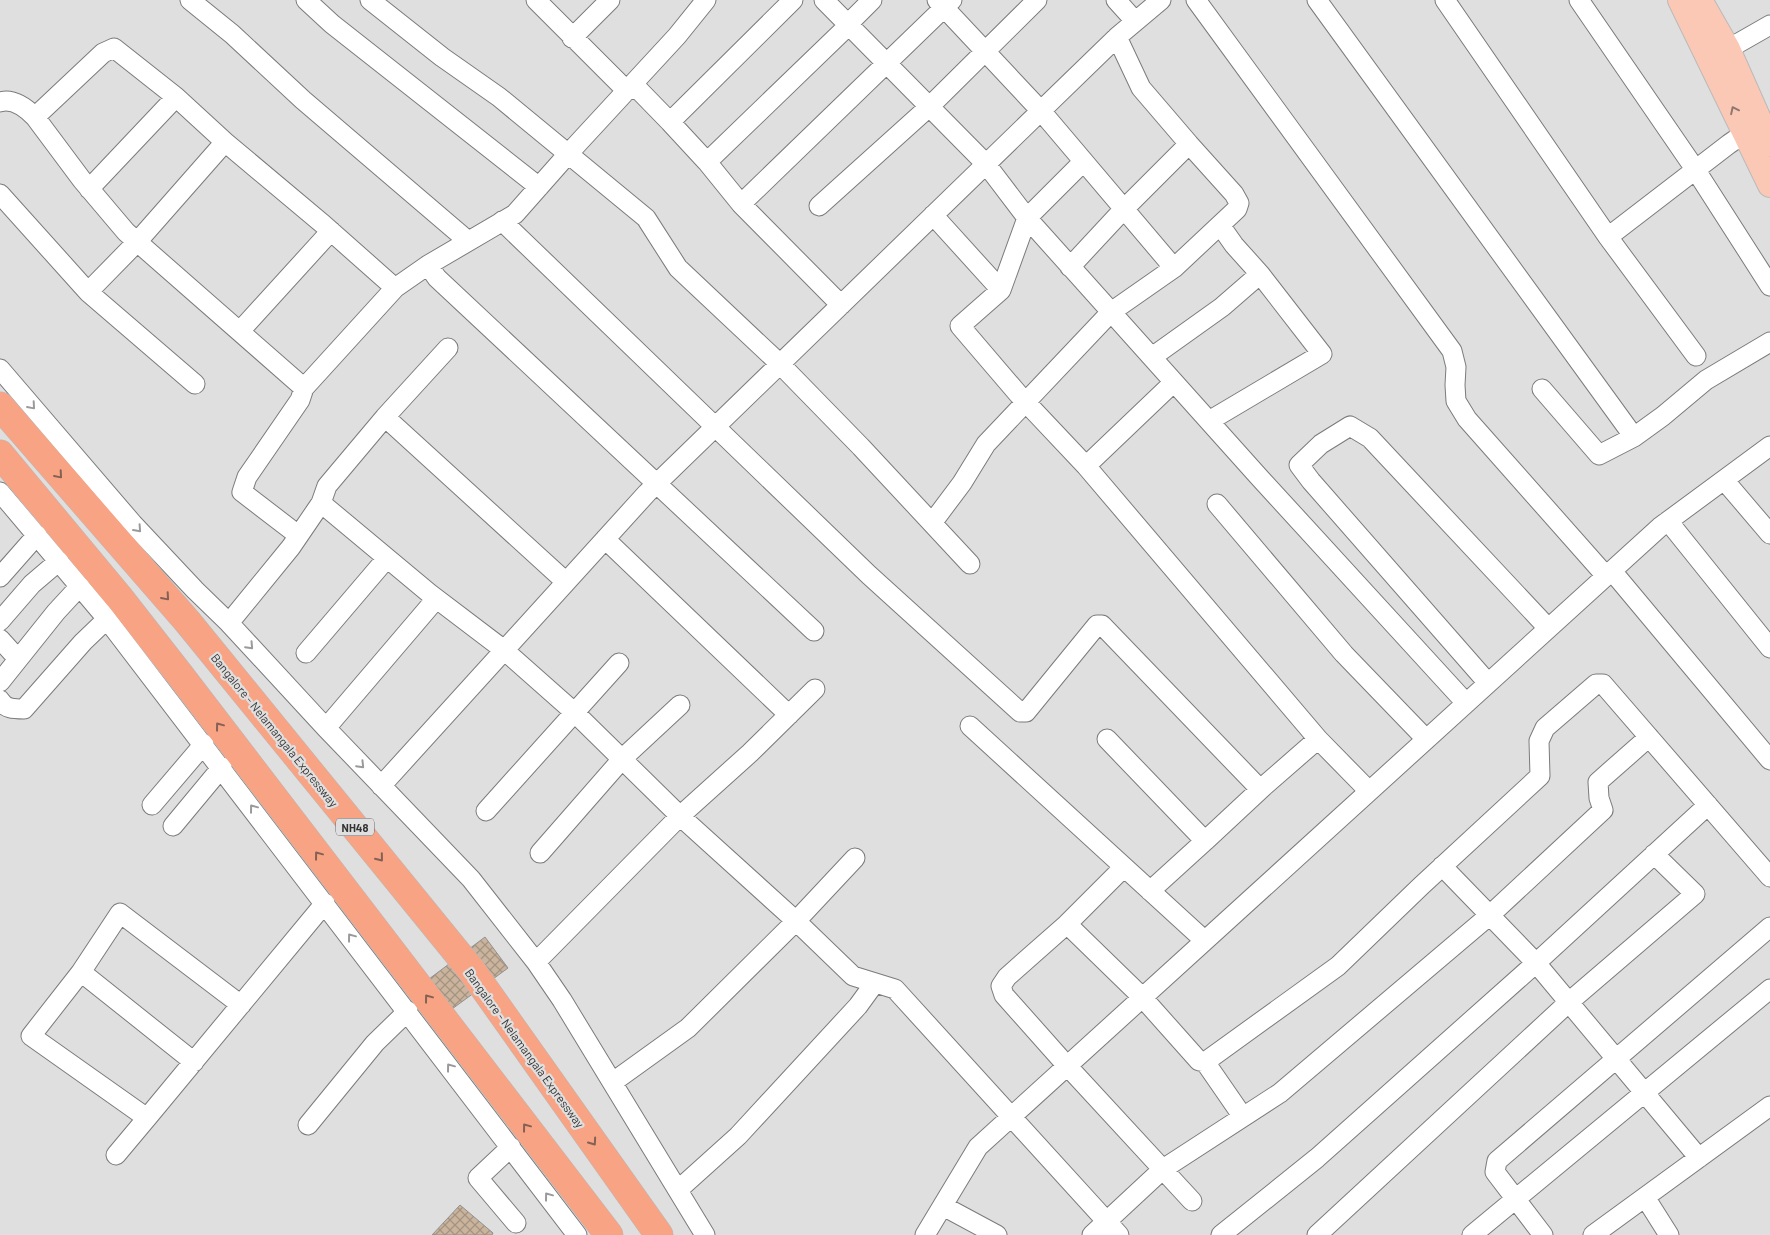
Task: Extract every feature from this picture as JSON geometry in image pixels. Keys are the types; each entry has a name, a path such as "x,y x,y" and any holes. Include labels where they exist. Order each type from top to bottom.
{"highway":[{"name":"Bangalore - Nelamangala Expressway","path":"0,406 187,621 472,971 659,1235"},
{"path":"0,454 119,597 174,667 609,1235"}],"main road":[{"path":"1680,0 1770,144"},
{"path":"1700,0 1728,49 1758,124 1770,185"}],"street":[{"path":"190,0 232,34 303,100 468,241"},
{"path":"306,0 332,24 539,187"},
{"path":"370,0 442,57 499,97 646,218 678,268 780,364 861,447 970,564"},
{"path":"536,0 572,38 670,122 707,162 741,204 841,305"},
{"path":"572,38 610,0"},
{"path":"298,535 242,492 248,477 300,400 304,388 395,288 428,265 515,214 677,36 706,0"},
{"path":"670,122 793,0"},
{"path":"824,0 986,164 1027,218 1070,267 1466,703"},
{"path":"707,162 872,0"},
{"path":"819,206 929,107 1037,0"},
{"path":"1116,0 1135,21"},
{"path":"381,786 657,483 1117,37 1161,0"},
{"path":"1196,0 1452,351 1456,367 1454,385 1456,401 1466,420 1609,573 1770,760"},
{"path":"1317,0 1634,437"},
{"path":"1445,0 1608,237 1696,356"},
{"path":"1579,0 1695,170 1770,286"},
{"path":"741,204 887,64 944,2 986,52 1041,111 1174,268"},
{"path":"1728,49 1770,25"},
{"path":"932,523 962,483 986,444 1111,312 1174,268 1237,209 1239,203 1220,176 1189,144 1141,88 1117,37"},
{"path":"35,117 102,53 114,48 176,97 225,142 331,231 395,288"},
{"path":"89,189 176,97"},
{"path":"0,102 10,101 27,109 89,189 137,242 304,388"},
{"path":"1608,237 1758,124"},
{"path":"88,292 137,242 225,142"},
{"path":"1070,267 1123,210 1189,144"},
{"path":"1083,162 1027,218 1001,290 960,326 1086,466 1318,738 1369,791"},
{"path":"0,194 88,292 195,384"},
{"path":"934,215 1001,290"},
{"path":"502,221 869,575 1020,712 1026,712 1097,626 1102,625 1258,787 1263,787"},
{"path":"1209,421 1322,354 1220,225"},
{"path":"240,331 331,231"},
{"path":"428,265 437,278 814,631"},
{"path":"1152,357 1222,307 1260,274"},
{"path":"1542,389 1600,455 1634,437 1663,416 1706,380 1770,342"},
{"path":"228,623 291,547 321,503 327,486 385,417 448,348"},
{"path":"0,368 133,524 471,879 536,962 562,1000 705,1235"},
{"path":"1086,466 1174,382"},
{"path":"385,417 566,582"},
{"path":"1488,683 1317,489 1299,464 1321,444 1350,426 1370,438 1548,628"},
{"path":"925,1235 978,1147 1011,1116 1609,573 1668,521 1770,446"},
{"path":"1724,480 1770,534"},
{"path":"0,492 107,619 222,767 575,1234"},
{"path":"321,503 436,599 504,650 574,712 680,816 796,921 853,976 895,989 1113,1228"},
{"path":"1217,504 1344,654 1426,739"},
{"path":"1668,521 1770,648"},
{"path":"0,577 37,535"},
{"path":"605,539 789,715"},
{"path":"306,653 387,558"},
{"path":"0,620 32,584 58,561"},
{"path":"0,682 56,612 80,586"},
{"path":"326,728 436,599"},
{"path":"0,700 12,709 24,709 83,642 107,619"},
{"path":"0,639 18,659"},
{"path":"486,811 619,663"},
{"path":"1067,924 1142,997 1199,1061 1205,1062 1338,966 1442,866 1540,776 1539,741 1545,728 1596,684 1603,684 1770,877"},
{"path":"536,962 680,816 750,753 815,689"},
{"path":"540,853 623,758 680,705"},
{"path":"970,726 1204,940"},
{"path":"1092,1235 1113,1228 1163,1169 1280,1093 1490,915 1603,810 1599,798 1598,782 1649,737"},
{"path":"1150,890 1318,738"},
{"path":"1107,739 1205,841"},
{"path":"152,805 204,744"},
{"path":"173,826 222,767"},
{"path":"1221,1235 1317,1158 1536,964 1708,805"},
{"path":"1317,1235 1569,1002 1695,894 1654,854"},
{"path":"613,1082 688,1028 796,921 855,858"},
{"path":"1442,866 1536,964 1699,1158"},
{"path":"1124,868 1067,924 1007,977 1001,986 1004,995 1067,1066 1192,1201"},
{"path":"116,1155 325,903"},
{"path":"147,1118 31,1036 81,972 120,913 241,1005"},
{"path":"1543,1235 1495,1172 1497,1162 1770,927"},
{"path":"81,972 194,1062"},
{"path":"678,1190 738,1136 858,1006 874,984"},
{"path":"1472,1235 1770,989"},
{"path":"308,1125 375,1043 408,1011"},
{"path":"1205,1062 1243,1117"},
{"path":"1593,1235 1770,1106"},
{"path":"511,1147 478,1178 516,1224"},
{"path":"1645,1197 1669,1235"},
{"path":"943,1206 997,1235"}],"building":[{"path":"485,937 508,968 452,1009 429,979"},
{"path":"460,1205 493,1233 492,1235 432,1235"}]}
